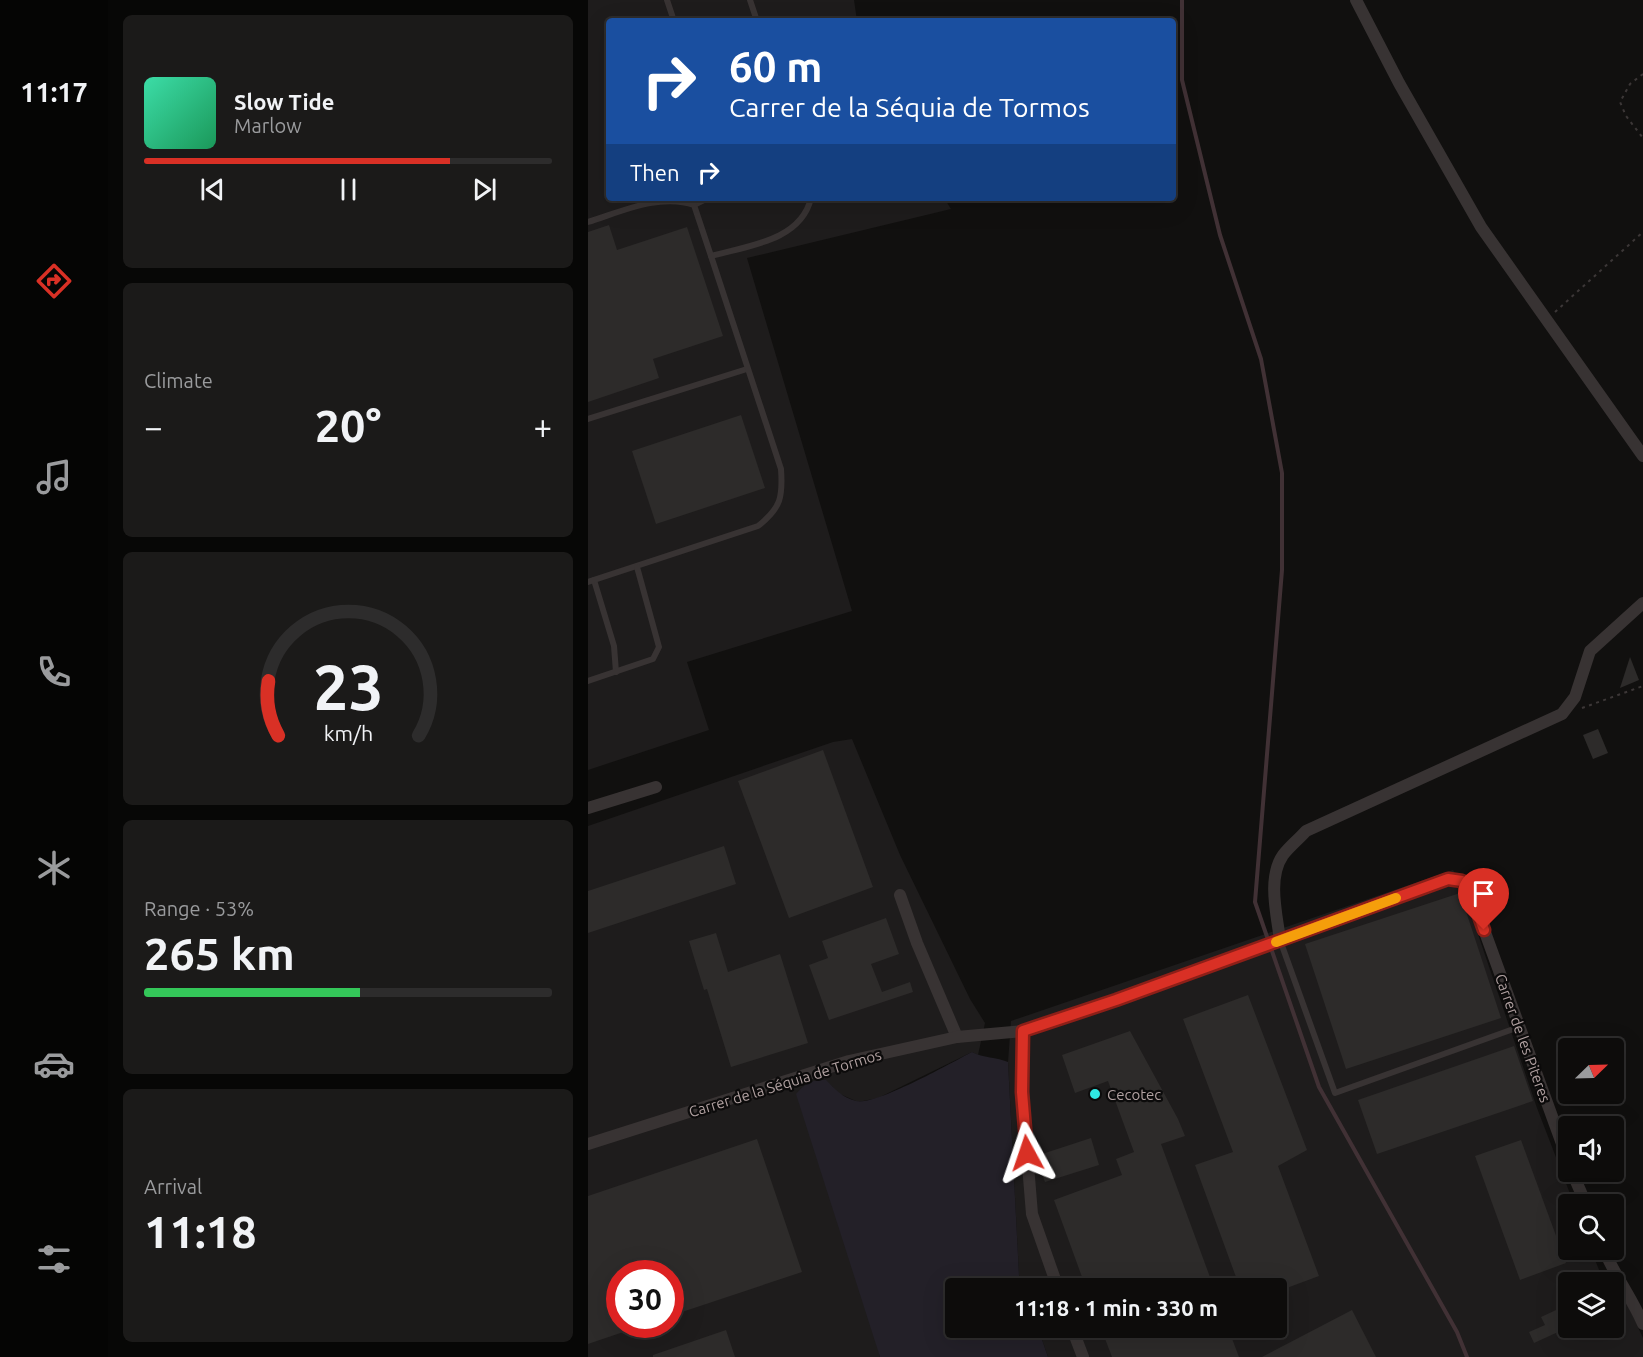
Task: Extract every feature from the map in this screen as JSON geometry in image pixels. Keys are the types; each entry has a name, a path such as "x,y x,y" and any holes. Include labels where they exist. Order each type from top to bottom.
{"street":[{"path":"1356,0 1399,83 1481,227 1643,456"},
{"path":"1280,940 1275,895 1276,875 1282,857 1306,831 1562,714 1575,697 1590,651 1643,603"},
{"path":"588,808 656,787"},
{"name":"Carrer de la Séquia de Tormos","path":"588,1144 849,1061 957,1037 1023,1031 1116,1000 1448,879 1462,881"},
{"name":"Carrer de les Piteres","path":"1462,881 1470,891 1558,1133"},
{"path":"900,895 917,943 957,1037"},
{"path":"1023,1031 1022,1092 1032,1214 1054,1278"},
{"path":"1608,1260 1643,1324"},
{"path":"1076,1338 1083,1357"}],"lane":[{"path":"667,0 673,18"},
{"path":"750,0 756,18"},
{"path":"588,222 641,205 684,202 694,205 702,201"},
{"path":"711,256 781,236 799,221 809,201"},
{"path":"616,672 614,646 591,581 758,526 773,514 783,492 781,469 694,205"},
{"path":"588,419 747,369"},
{"path":"588,681 653,659 659,647 637,567"},
{"path":"1280,940 1335,1093 1519,1027"}],"path":[{"path":"1643,74 1630,84 1620,102 1626,116 1643,138"},
{"path":"1546,321 1643,232"},
{"path":"1582,708 1643,686"}],"shaded area":[{"path":"588,0 854,0 857,18 606,18 606,201 946,201 951,209 747,258 852,611 687,662 709,730 588,770"},
{"path":"852,739 900,855 970,999 985,1023 978,1055 972,1052 878,1098 858,1102 840,1094 825,1080 816,1079 880,1357 588,1357 588,826 833,742"},
{"path":"1453,870 1463,890 1537,1108 1558,1162 1558,1182 1566,1182 1570,1194 1558,1194 1558,1260 1595,1260 1600,1272 1558,1272 1558,1338 1624,1338 1624,1302 1626,1301 1643,1338 1643,1357 1048,1357 1041,1338 1287,1338 1287,1278 1020,1278 1008,1062 1011,1021"},
{"path":"972,1052 1008,1062 1020,1278 945,1278 945,1338 1041,1338 1048,1357 880,1357 796,1094 809,1083 826,1080 847,1098 866,1101 896,1091"}],"building":[{"path":"609,225 617,250 687,227 723,336 653,359 659,378 588,402 588,232"},
{"path":"741,415 765,488 656,524 632,451"},
{"path":"1630,657 1639,680 1620,688"},
{"path":"1598,729 1608,753 1593,759 1583,735"},
{"path":"823,750 873,887 789,918 738,781"},
{"path":"724,846 736,884 588,933 588,891"},
{"path":"1460,893 1501,1018 1346,1069 1305,944"},
{"path":"886,918 899,954 871,964 882,992 910,982 913,992 829,1020 809,965 828,958 822,941"},
{"path":"716,933 728,972 780,954 808,1043 731,1067 707,989 704,990 689,941"},
{"path":"1248,995 1307,1150 1278,1166 1319,1276 1287,1288 1287,1278 1236,1278 1195,1165 1233,1152 1183,1019"},
{"path":"1130,1031 1185,1136 1161,1144 1210,1278 1082,1278 1054,1200 1122,1175 1116,1159 1134,1152 1108,1081 1075,1093 1062,1055"},
{"path":"1514,1046 1533,1101 1377,1154 1358,1100"},
{"path":"1091,1138 1099,1165 1045,1182 1036,1156"},
{"path":"757,1139 802,1272 684,1311 684,1260 606,1260 606,1338 588,1344 588,1196"},
{"path":"1521,1140 1558,1241 1558,1260 1565,1260 1566,1263 1520,1280 1475,1156"},
{"path":"1558,1309 1558,1332 1534,1343 1529,1332 1545,1325 1541,1317"},
{"path":"1352,1310 1376,1357 1262,1357"},
{"path":"726,1330 735,1357 653,1357 653,1355"},
{"path":"1105,1338 1232,1338 1239,1357 1112,1357"}],"waterway":[{"path":"1182,0 1182,80 1220,235 1261,359 1282,473 1282,570 1255,902 1319,1087 1457,1332 1467,1357"}],"slow traffic":[{"path":"1276,942 1396,898"}],"place":[{"name":"Cecotec","path":"1095,1094"}],"route":[{"path":"1027,1153 1022,1092 1023,1031 1116,1000 1448,879 1462,881 1470,891 1484,930"}]}
